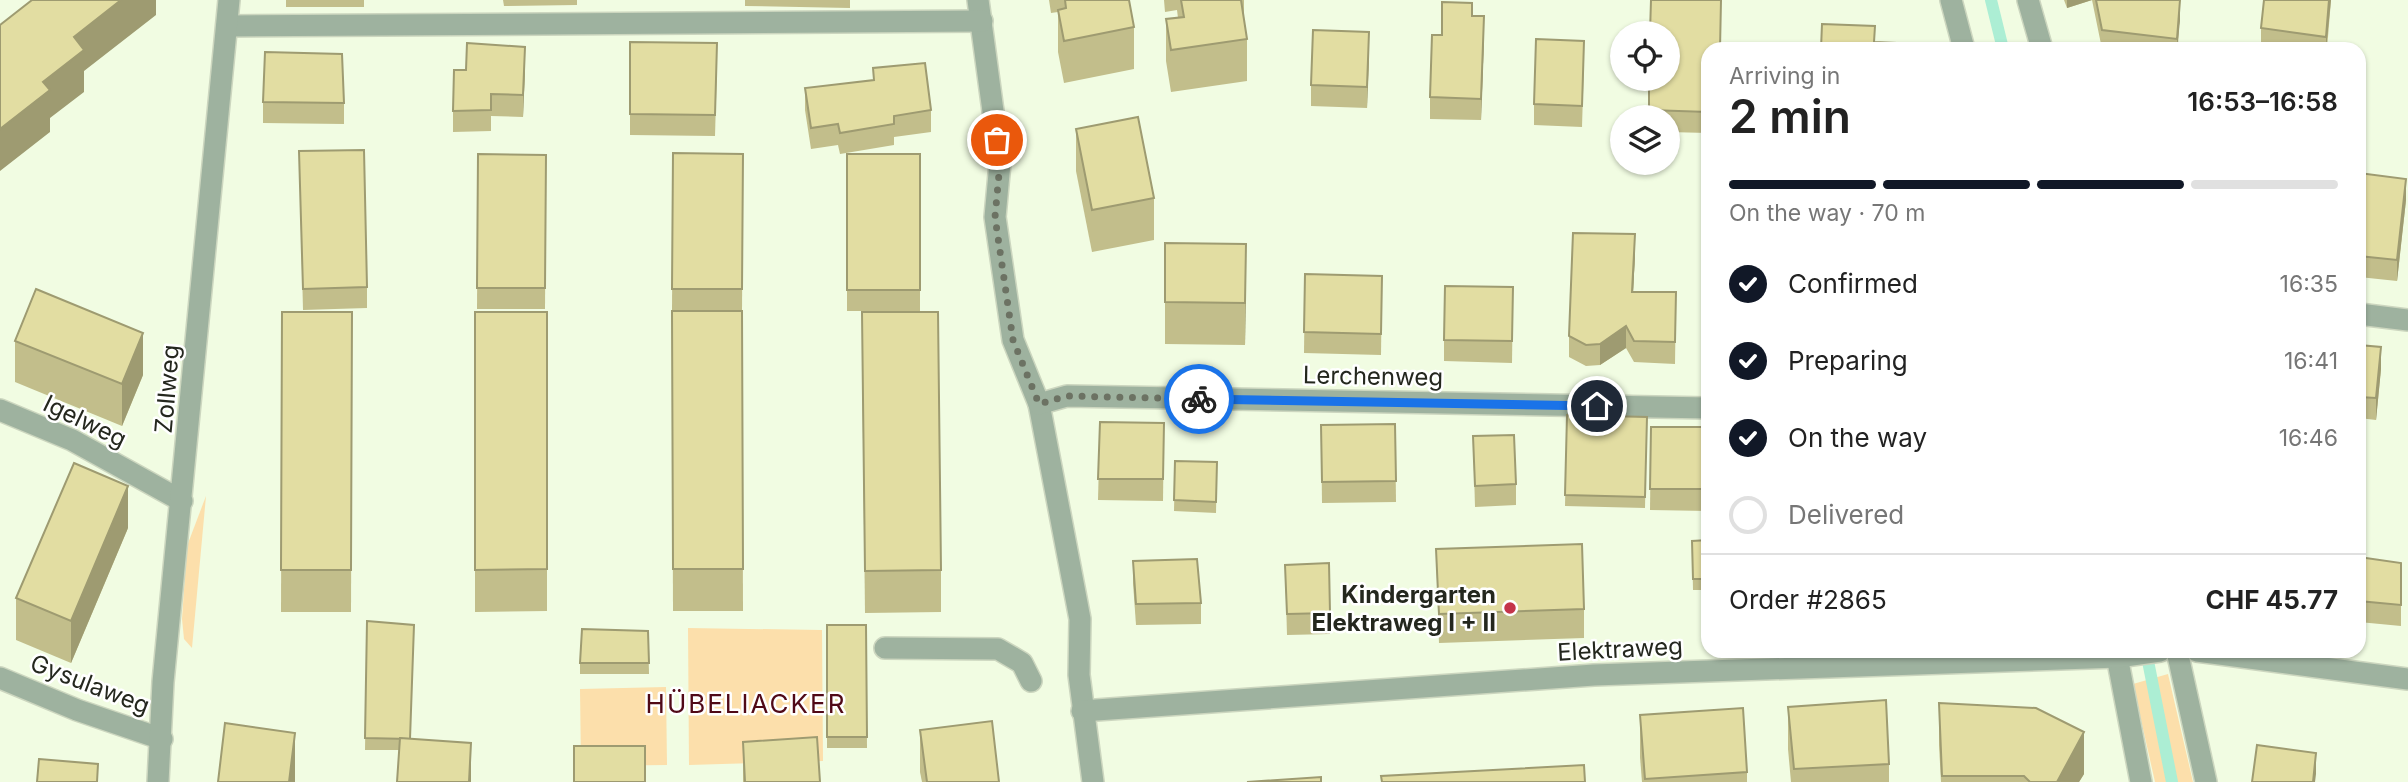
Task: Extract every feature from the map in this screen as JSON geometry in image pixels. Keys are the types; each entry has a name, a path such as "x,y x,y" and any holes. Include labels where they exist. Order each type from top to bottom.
{"street":[{"name":"Zollweg","path":"158,782 163,682 229,0"},
{"path":"1951,0 1962,42"},
{"path":"2028,0 2040,42"},
{"path":"227,26 980,11 1000,163 995,217 1013,340 1039,404 1080,619 1082,711 1093,782"},
{"path":"2366,315 2408,320"},
{"name":"Lerchenweg","path":"1039,404 1067,396 1701,408"},
{"name":"Igelweg","path":"0,410 72,440 182,501"},
{"path":"885,648 998,649 1022,663 1031,681"},
{"name":"Elektraweg","path":"1082,711 1594,675 2017,658"},
{"path":"2118,658 2141,782"},
{"path":"2179,658 2206,782"},
{"path":"2250,658 2408,679"},
{"name":"Gysulaweg","path":"0,678 77,710 162,739"}],"shaded area":[{"path":"206,496 192,648 184,639 182,619 187,546"},
{"path":"688,628 822,630 823,761 689,765"},
{"path":"2168,674 2193,782 2155,782 2133,684"},
{"path":"666,687 667,765 581,766 580,689"}],"building":[{"path":"32,0 121,0 74,37 84,50 43,82 50,90 0,129 0,25"},
{"path":"1065,0 1129,0 1134,27 1064,41 1058,10 1066,8"},
{"path":"1181,0 1241,0 1247,39 1171,50 1166,19 1184,17"},
{"path":"1651,0 1721,0 1720,42 1701,42 1701,112 1680,111 1680,105 1649,105 1649,91 1680,91 1680,21 1650,21"},
{"path":"2096,0 2180,0 2177,39 2102,30"},
{"path":"2264,0 2329,0 2326,37 2261,28"},
{"path":"1442,2 1472,3 1472,16 1484,16 1481,99 1430,97 1432,35 1442,35"},
{"path":"1822,24 1875,26 1874,42 1821,42"},
{"path":"1313,30 1369,32 1367,87 1311,85"},
{"path":"1536,39 1584,41 1582,106 1534,104"},
{"path":"630,42 717,43 715,115 630,114"},
{"path":"467,43 525,47 523,95 491,94 491,110 453,111 454,70 466,70"},
{"path":"265,52 342,54 344,103 263,102"},
{"path":"925,63 931,110 894,116 894,124 840,133 838,124 811,128 805,88 874,80 873,68"},
{"path":"1138,117 1154,198 1092,210 1076,129"},
{"path":"364,150 367,287 303,289 299,151"},
{"path":"673,153 743,154 742,289 672,289"},
{"path":"478,154 546,155 545,288 477,288"},
{"path":"847,154 920,154 920,290 847,290"},
{"path":"2366,174 2406,179 2397,260 2366,257"},
{"path":"1573,233 1635,234 1632,292 1676,292 1675,342 1634,341 1626,326 1600,344 1586,345 1569,336"},
{"path":"1165,243 1246,244 1245,303 1165,302"},
{"path":"1305,274 1382,276 1381,334 1304,332"},
{"path":"1445,286 1513,287 1512,341 1444,340"},
{"path":"36,289 143,333 122,384 15,341"},
{"path":"672,311 742,311 743,569 673,569"},
{"path":"282,312 352,312 351,570 281,570"},
{"path":"475,312 547,312 547,569 475,570"},
{"path":"862,312 938,312 941,570 865,571"},
{"path":"2366,346 2381,347 2376,398 2366,397"},
{"path":"1567,415 1647,417 1645,497 1565,495"},
{"path":"1100,422 1164,423 1163,479 1098,479"},
{"path":"1395,424 1396,481 1322,482 1321,425"},
{"path":"1651,427 1701,427 1701,489 1650,489"},
{"path":"1514,435 1516,484 1475,486 1473,436"},
{"path":"1175,461 1217,462 1216,502 1174,500"},
{"path":"74,463 128,486 71,621 16,598"},
{"path":"1701,540 1701,579 1693,579 1692,541"},
{"path":"1582,544 1584,609 1439,614 1436,549"},
{"path":"2366,558 2401,563 2401,605 2366,602"},
{"path":"1197,559 1201,603 1136,604 1133,561"},
{"path":"1329,563 1330,613 1287,614 1285,565"},
{"path":"367,621 414,625 410,739 365,738"},
{"path":"827,625 866,625 867,737 827,737"},
{"path":"582,629 648,631 649,663 580,663"},
{"path":"1886,700 1889,764 1794,769 1788,707"},
{"path":"1939,703 2036,708 2084,732 2057,782 2030,782 2024,776 1942,776"},
{"path":"1743,708 1747,772 1645,779 1640,715"},
{"path":"992,721 999,782 927,782 920,730"},
{"path":"225,723 295,733 289,782 218,782"},
{"path":"817,737 820,782 745,782 743,742"},
{"path":"400,738 471,743 469,782 397,782"},
{"path":"2257,745 2316,753 2313,782 2252,782"},
{"path":"574,746 645,746 645,782 574,782"},
{"path":"39,759 98,764 97,782 37,782"},
{"path":"1584,765 1585,782 1382,782 1381,776"},
{"path":"1321,777 1321,782 1247,782"}],"waterway":[{"path":"1991,0 2001,42"},
{"path":"2147,658 2172,782"}],"way so far":[{"path":"997,140 1000,163 995,217 1013,340 1039,404 1067,396 1199,399"}],"place":[{"name":"Kindergarten Elektraweg I + II","path":"1510,608"}],"district":[{"name":"HÜBELIACKER","path":"746,703"}],"route":[{"path":"1199,399 1597,406"}]}
